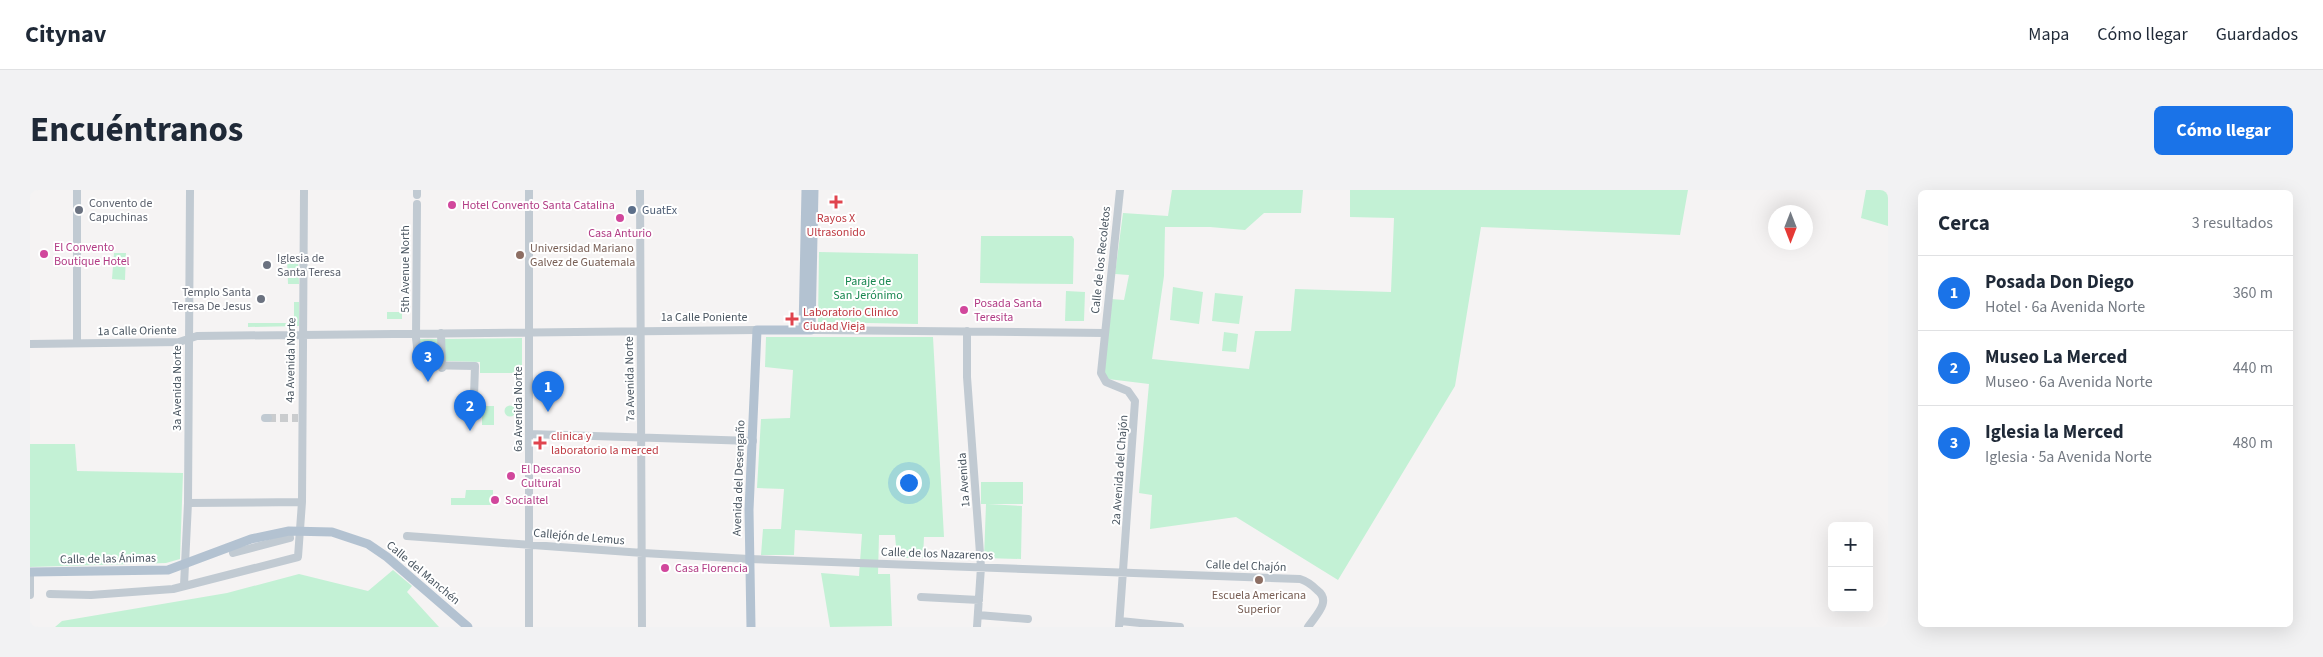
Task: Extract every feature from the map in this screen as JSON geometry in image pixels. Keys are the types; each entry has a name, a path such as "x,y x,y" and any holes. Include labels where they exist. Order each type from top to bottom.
{"main road":[{"path":"806,190 807,330"},
{"path":"807,330 814,190"},
{"name":"1a Calle Poniente","path":"757,330 807,330"},
{"name":"Avenida del Desengaño","path":"751,627 749,510 757,330"},
{"name":"Calle del Manchén","path":"290,534 344,535 368,544 430,592 468,627"},
{"name":"Calle de las Ánimas","path":"30,572 168,570 251,539 290,534"}],"street":[{"path":"77,343 78,190"},
{"name":"3a Avenida Norte","path":"184,585 188,503 190,190"},
{"name":"4a Avenida Norte","path":"301,534 300,418 303,334 304,190"},
{"name":"6a Avenida Norte","path":"529,190 529,627"},
{"name":"7a Avenida Norte","path":"640,190 642,627"},
{"name":"Calle de los Recoletos","path":"1104,333 1120,190"},
{"name":"5th Avenue North","path":"417,196 416,357 419,357 419,365 442,367"},
{"name":"1a Calle Poniente","path":"303,334 757,330"},
{"name":"1a Calle Poniente","path":"807,330 1104,333"},
{"name":"1a Avenida","path":"967,331 967,377 981,567 977,627"},
{"path":"441,333 442,367 475,366 474,397"},
{"name":"2a Avenida del Chajón","path":"1104,333 1101,373 1103,378 1109,384 1128,391 1135,401 1125,573 1120,624"},
{"name":"1a Calle Oriente","path":"30,344 179,342 197,336 303,334"},
{"path":"529,434 753,441"},
{"path":"188,503 302,502"},
{"path":"234,553 290,534"},
{"path":"50,594 173,590 184,585 297,558 301,534"},
{"name":"Callejón de Lemus","path":"407,536 642,554 749,559"},
{"name":"Calle de los Nazarenos","path":"749,559 1125,573"},
{"path":"30,572 30,595"},
{"name":"Calle del Chajón","path":"1125,573 1304,580 1322,594 1324,598 1324,604 1308,627"},
{"path":"921,597 979,600"},
{"path":"978,615 1028,619"},
{"path":"1120,624 1180,627"}],"green space":[{"path":"1172,190 1303,190 1301,213 1264,213 1245,230 1210,227 1165,227 1164,276 1152,359 1249,369 1255,331 1291,331 1295,289 1391,292 1394,218 1350,217 1350,190 1688,190 1680,235 1481,227 1455,386 1338,580 1236,517 1150,529 1152,495 1139,493 1149,384 1108,379 1104,373 1111,299 1124,300 1129,275 1115,274 1123,213 1168,216"},
{"path":"1866,190 1888,190 1888,226 1861,218"},
{"path":"981,236 1072,236 1074,239 1073,284 980,283"},
{"name":"Paraje de San Jerónimo","path":"819,252 918,254 918,324 818,322"},
{"path":"114,253 126,253 125,280 112,279"},
{"path":"287,258 298,258 299,284 288,284"},
{"path":"1173,287 1203,292 1199,324 1170,320"},
{"path":"1066,291 1085,292 1084,321 1065,321"},
{"path":"1215,293 1243,296 1239,324 1212,321"},
{"path":"294,302 299,302 299,326 248,327 248,323 294,323"},
{"path":"387,312 402,312 402,319 387,319"},
{"path":"1224,332 1238,334 1236,352 1222,351"},
{"path":"766,337 933,337 944,537 924,537 923,558 897,558 895,535 879,535 878,574 890,574 892,626 830,627 821,573 859,576 862,534 795,530 794,555 761,555 763,529 781,529 784,489 757,488 761,419 790,418 793,370 765,367"},
{"path":"522,338 522,373 480,373 480,362 445,361 444,339"},
{"path":"420,339 439,339 439,361 420,361"},
{"path":"510,405 516,411 510,417 504,411"},
{"path":"482,406 494,406 494,425 482,425"},
{"path":"30,444 75,444 77,471 183,473 180,559 166,563 30,567"},
{"path":"981,482 1023,482 1023,504 988,504 1022,506 1021,559 984,558 986,504 981,504"},
{"path":"466,490 493,490 493,505 451,505 451,498 465,498"},
{"path":"393,570 412,586 407,592 439,627 55,627 62,621 227,593 299,574 368,591"}],"tunnel":[{"path":"268,418 298,418"}],"place":[{"name":"Rayos X Ultrasonido","path":"836,202"},
{"name":"Hotel Convento Santa Catalina","path":"452,205"},
{"name":"Convento de Capuchinas","path":"79,210"},
{"name":"GuatEx","path":"632,210"},
{"name":"Casa Anturio","path":"620,218"},
{"name":"El Convento Boutique Hotel","path":"44,254"},
{"name":"Universidad Mariano Galvez de Guatemala","path":"520,255"},
{"name":"Iglesia de Santa Teresa","path":"267,265"},
{"name":"Templo Santa Teresa De Jesus","path":"261,299"},
{"name":"Posada Santa Teresita","path":"964,310"},
{"name":"Laboratorio Clinico Ciudad Vieja","path":"792,319"},
{"name":"Iglesia la Merced","path":"428,382"},
{"name":"Posada Don Diego","path":"548,412"},
{"name":"Museo La Merced","path":"470,431"},
{"name":"clinica y laboratorio la merced","path":"540,443"},
{"name":"El Descanso Cultural","path":"511,476"},
{"name":"Socialtel","path":"495,500"},
{"name":"Casa Florencia","path":"665,568"},
{"name":"Escuela Americana Superior","path":"1259,580"}]}
